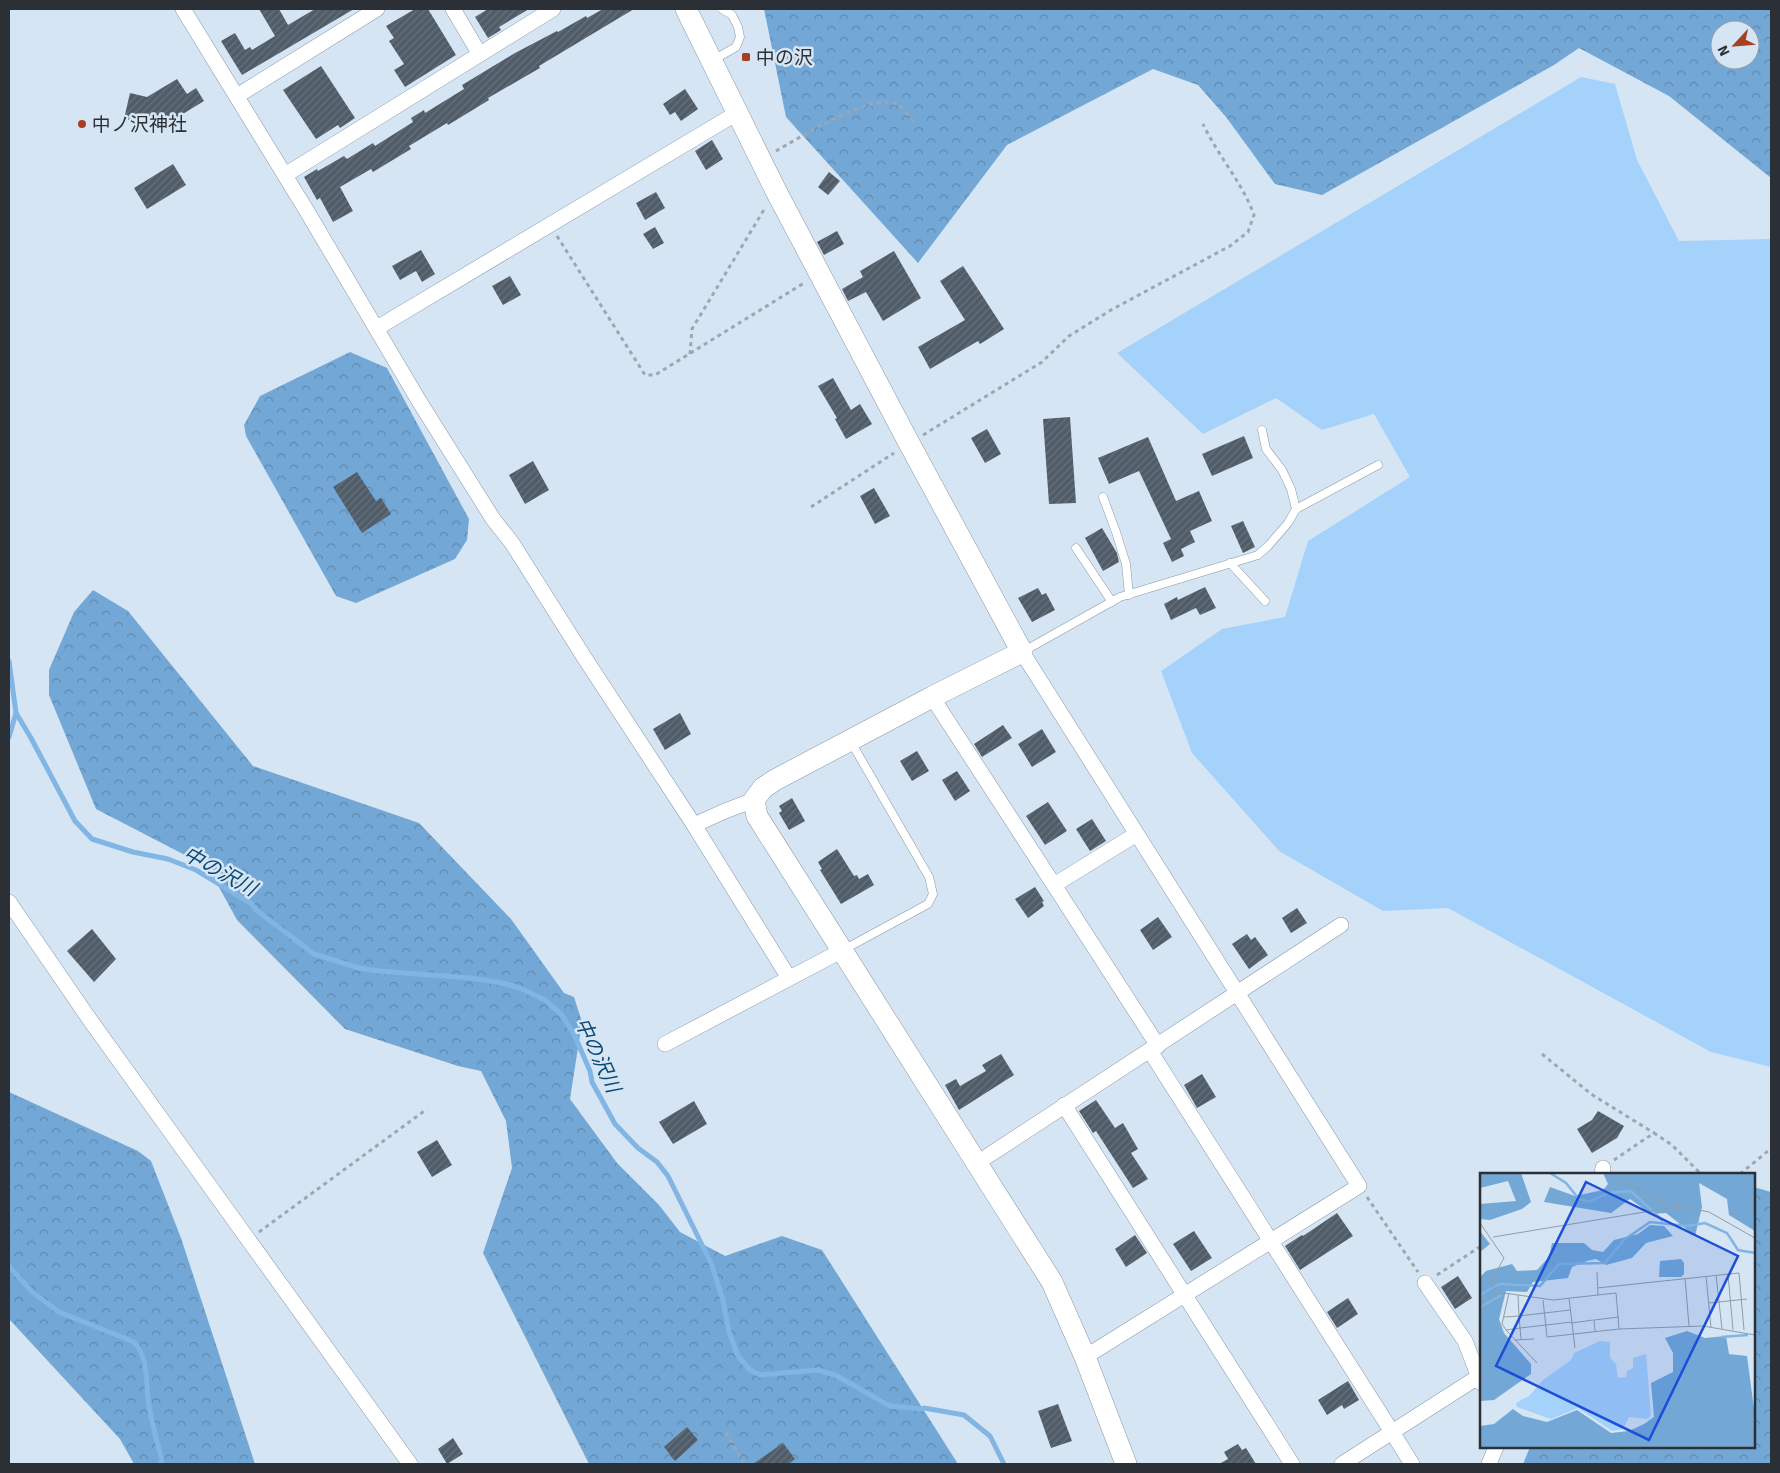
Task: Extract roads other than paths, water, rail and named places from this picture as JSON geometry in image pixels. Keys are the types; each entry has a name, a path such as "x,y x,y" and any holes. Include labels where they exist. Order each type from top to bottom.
{"street":[{"path":"237,96 377,9"},
{"path":"453,9 480,53"},
{"path":"285,175 553,9"},
{"path":"686,9 776,191 1022,652 1135,835 1238,993 1359,1186 1085,1357"},
{"path":"186,10 419,400 493,519 512,543 790,978"},
{"path":"377,328 737,114"},
{"path":"694,825 754,800 763,788 775,780 1022,652"},
{"path":"932,697 1054,885 1271,1242 1412,1464"},
{"path":"754,800 757,816 1052,1282 1085,1357 1126,1464"},
{"path":"1054,885 1135,835"},
{"path":"9,902 90,1020 410,1464"},
{"path":"977,1163 1341,925"},
{"path":"665,1044 841,951"},
{"path":"1064,1105 1292,1464"},
{"path":"1342,1464 1479,1380 1465,1341 1425,1282"},
{"path":"1489,1464 1496,1448"}],"lane":[{"path":"686,9 691,9"},
{"path":"711,61 736,47 740,37 738,26 732,15 722,9"},
{"path":"1262,430 1266,448 1282,470 1291,488 1296,508"},
{"path":"1022,652 1128,595 1258,555 1288,523 1296,508 1378,465"},
{"path":"1102,497 1126,564 1128,595"},
{"path":"1076,548 1112,602"},
{"path":"1230,563 1265,601"},
{"path":"841,951 928,904 933,894 929,877 850,740"}],"waterway":[{"name":"中の沢川","path":"9,661 16,713 75,821 92,839 133,852 168,859 196,870 252,904 256,910 314,954 359,968 471,978 502,983 520,988 545,1000 561,1014 574,1034 590,1071 592,1082 615,1124 638,1148 657,1162 668,1176 711,1263 723,1300 729,1332 738,1356 750,1370 760,1375 818,1370 837,1376 890,1406 924,1408 964,1415 990,1436 1004,1464"},
{"path":"9,737 16,713"},
{"path":"9,1266 32,1292 59,1312 134,1342 143,1356 145,1364 150,1413 162,1460 160,1464"}],"place":[{"name":"中の沢","path":"746,57"},
{"name":"中ノ沢神社","path":"82,124"}]}
